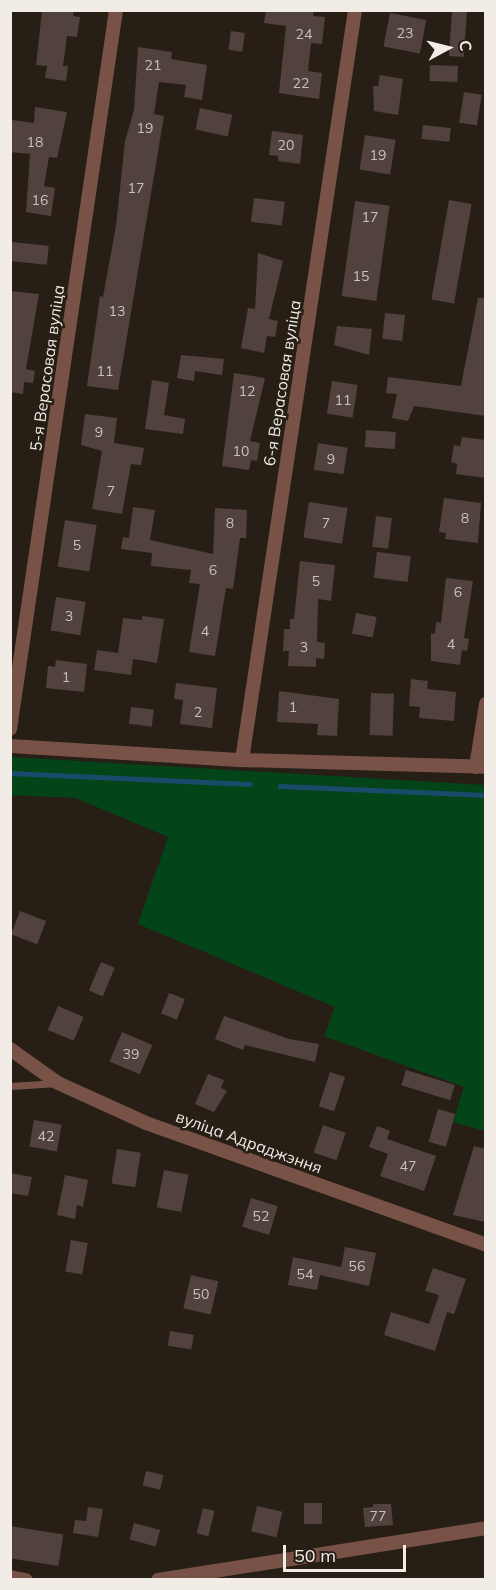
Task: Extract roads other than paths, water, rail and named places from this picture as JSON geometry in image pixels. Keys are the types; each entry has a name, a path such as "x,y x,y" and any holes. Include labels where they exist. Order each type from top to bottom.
{"street":[{"name":"5-я Верасовая вуліца","path":"10,729 116,10"},
{"name":"6-я Верасовая вуліца","path":"242,760 355,10"},
{"path":"10,746 242,760 481,767 486,704"},
{"name":"вуліца Адраджэння","path":"10,1049 58,1083 146,1123 486,1245"},
{"path":"158,1580 486,1527"},
{"path":"10,1577 26,1580"}],"lane":[{"path":"10,1086 58,1083"}],"waterway":[{"path":"10,773 250,784"},
{"path":"280,786 486,795"}]}
